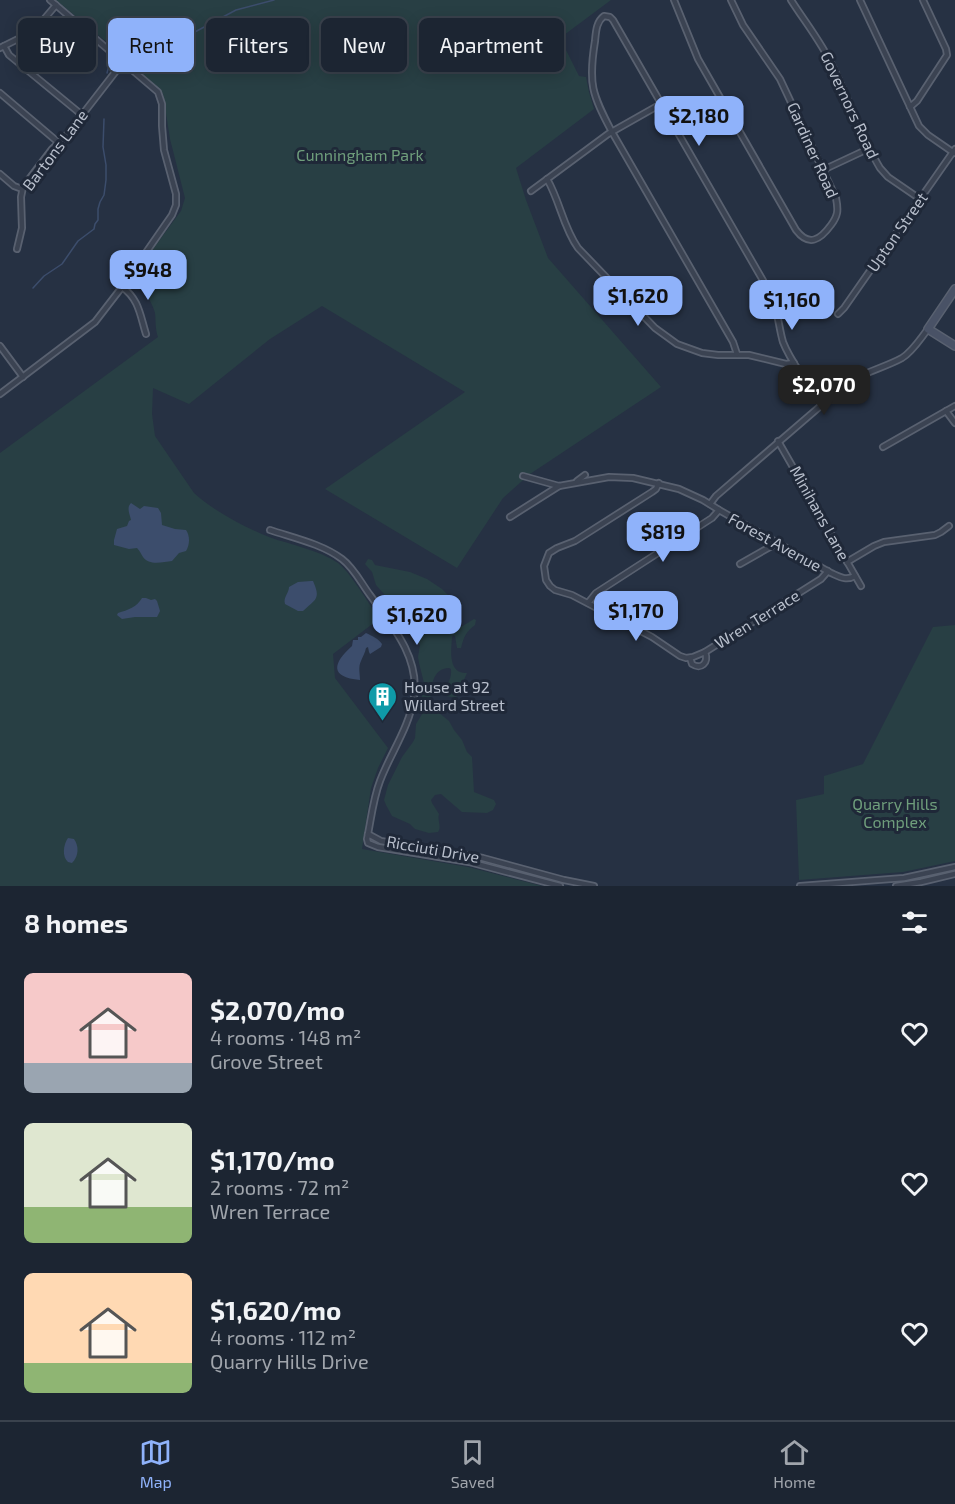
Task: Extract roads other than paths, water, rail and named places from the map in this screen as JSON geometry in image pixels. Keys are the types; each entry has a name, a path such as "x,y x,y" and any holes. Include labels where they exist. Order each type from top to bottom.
{"street":[{"path":"50,0 108,49"},
{"name":"Gardiner Road","path":"674,0 698,58 796,230 806,239 815,239 823,235 837,215 837,201 778,76 743,25 731,0"},
{"name":"Governors Road","path":"791,0 833,66 878,165 885,174 920,199"},
{"path":"860,0 922,129 954,152"},
{"path":"910,107 917,101 947,55 923,0"},
{"path":"56,5 34,31 2,47 82,115"},
{"path":"737,354 733,342 597,104 591,84 591,63 597,26 599,20 604,16 613,20 769,291 775,305 783,342 822,403"},
{"name":"Bartons Lane","path":"17,249 22,228 22,189 115,72"},
{"path":"0,394 94,322 122,287 175,208 175,186 164,150 161,97 156,89 135,72"},
{"path":"0,93 59,142"},
{"path":"531,190 612,132 661,104"},
{"path":"823,170 870,148"},
{"name":"Upton Street","path":"838,314 954,152"},
{"path":"0,174 22,189"},
{"path":"547,179 578,248 659,332 672,341 696,351 749,355 789,364 795,363"},
{"path":"122,287 136,300 146,333"},
{"path":"710,504 778,441 851,380 905,356 928,329 955,289"},
{"path":"775,305 792,304"},
{"path":"928,329 955,346"},
{"path":"0,346 23,377"},
{"path":"883,447 955,406"},
{"path":"946,411 955,423"},
{"name":"Minihans Lane","path":"778,441 861,586"},
{"path":"574,482 585,475"},
{"path":"523,476 559,486"},
{"name":"Forest Avenue","path":"559,486 574,482 628,477 686,491 828,571 844,578 855,576"},
{"path":"659,483 652,492 575,541 554,549 547,556 543,569 546,580 558,591 570,594 652,637 676,654 690,658 695,666 705,664 705,652"},
{"path":"510,517 559,486"},
{"path":"588,603 596,593 712,518 719,510"},
{"path":"847,562 881,543 935,535 949,526"},
{"path":"270,530 320,547 344,561 388,621 408,654 414,679 413,702 404,730 378,784 368,834"},
{"path":"740,564 777,543"},
{"name":"Wren Terrace","path":"690,658 705,652 821,579 828,571"},
{"name":"Ricciuti Drive","path":"560,886 469,862 373,845 368,842 368,834 384,841 483,858 594,886"},
{"path":"800,886 897,878 955,867"},
{"path":"896,886 955,874"}],"water":[{"path":"131,503 140,509 144,506 158,508 162,525 186,530 189,540 186,551 179,553 172,561 160,563 149,562 137,548 129,549 114,545 117,529 127,526 131,520 129,509"},
{"path":"313,581 317,592 316,598 303,611 298,611 285,604 289,587 298,582"},
{"path":"142,598 157,601 160,611 157,617 122,619 117,615 135,606"},
{"path":"366,633 379,640 381,647 370,654 368,647 366,648 360,666 360,680 343,676 337,668 338,663 352,646 353,640 358,640 358,637"},
{"path":"68,838 74,839 77,848 76,857 72,863 66,860 64,854"}],"waterway":[{"path":"194,32 236,10 274,0"},
{"path":"33,288 44,276 62,264 78,241 94,229 98,220 98,209 104,195 106,180 103,147 104,119"}],"place":[{"name":"House at 92 Willard Street","path":"383,722"}],"park label":[{"name":"Cunningham Park","path":"360,155"},
{"name":"Quarry Hills Complex","path":"895,813"}]}
